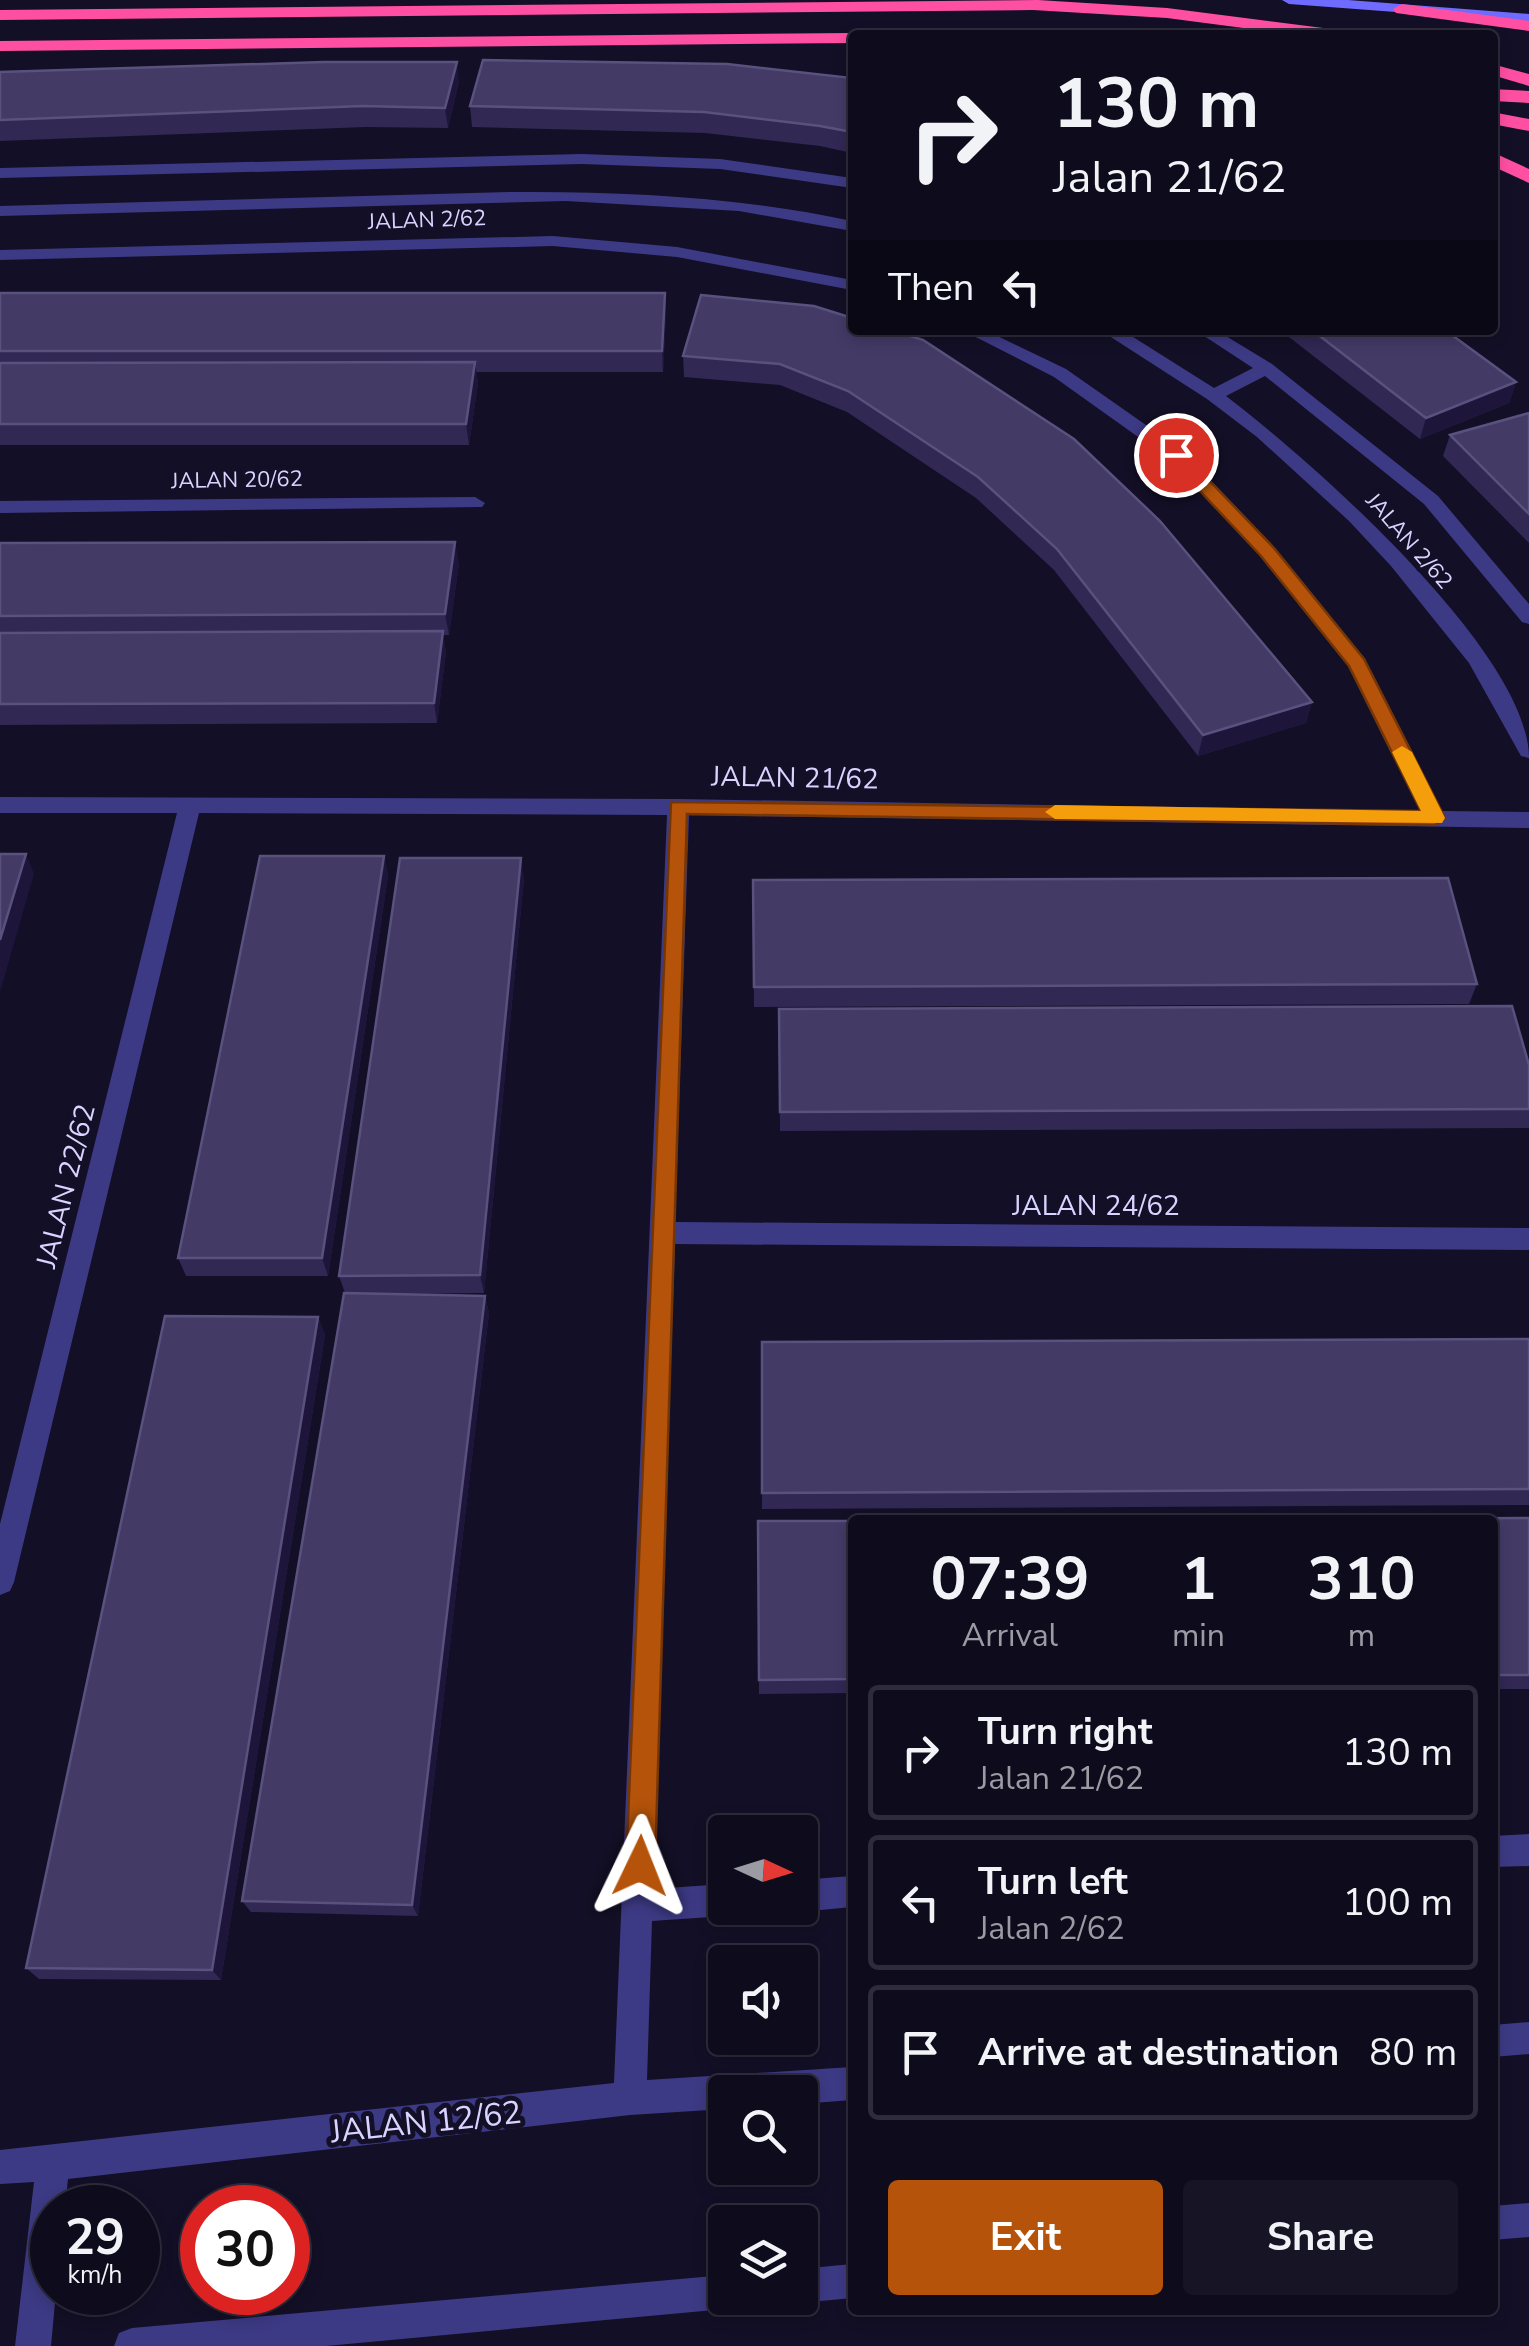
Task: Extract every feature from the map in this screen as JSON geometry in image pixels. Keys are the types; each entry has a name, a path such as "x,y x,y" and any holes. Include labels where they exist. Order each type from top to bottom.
{"highway":[{"path":"0,15 1033,5 1182,15 1299,30"},
{"path":"1402,9 1529,26"},
{"path":"0,46 848,38"},
{"path":"1498,71 1529,80"},
{"path":"1498,95 1529,97"},
{"path":"1498,119 1529,124"},
{"path":"1498,161 1529,178"}],"main road":[{"path":"1289,0 1529,18"}],"street":[{"path":"0,173 582,159 720,164 848,181"},
{"path":"172,206 184,168"},
{"name":"JALAN 2/62","path":"0,254 558,218 684,200 798,213 848,225"},
{"name":"JALAN 2/62","path":"0,211 172,206 558,218 677,252 848,284"},
{"path":"981,335 1060,373 1176,455 1268,552 1357,663 1435,818"},
{"name":"JALAN 2/62","path":"1117,335 1216,394 1354,512 1477,660 1529,751"},
{"name":"JALAN 2/62","path":"1212,335 1266,368 1431,500 1529,617"},
{"path":"1216,394 1266,368"},
{"name":"JALAN 20/62","path":"0,507 475,502"},
{"name":"JALAN 22/62","path":"0,1582 190,804"},
{"name":"JALAN 21/62","path":"0,805 678,806 1529,820"},
{"path":"630,2098 678,806"},
{"name":"JALAN 24/62","path":"664,1234 1529,1239"},
{"path":"1498,1852 1529,1850"},
{"path":"818,1895 848,1892"},
{"path":"639,1906 708,1901"},
{"path":"1498,2041 1529,2038"},
{"name":"JALAN 12/62","path":"0,2167 630,2098 848,2084"},
{"path":"33,2346 52,2164"},
{"path":"1498,2223 1529,2220"},
{"path":"818,2284 848,2281"},
{"path":"132,2346 708,2294"}],"building":[{"path":"483,60 727,64 848,78 848,131 704,112 470,106"},
{"path":"457,62 445,108 363,106 0,120 0,72"},
{"path":"0,293 665,293 662,351 0,351"},
{"path":"701,295 814,306 848,317 848,335 907,335 923,340 1074,439 1160,521 1312,702 1203,735 1057,549 978,477 848,391 780,364 683,356"},
{"path":"1318,335 1452,335 1516,382 1426,418"},
{"path":"475,362 466,424 0,424 0,363"},
{"path":"1529,413 1529,514 1450,435"},
{"path":"455,542 445,614 0,616 0,543"},
{"path":"443,631 434,703 0,704 0,633"},
{"path":"0,854 26,854 0,940"},
{"path":"260,856 384,856 322,1258 178,1258"},
{"path":"400,858 521,858 480,1275 339,1276"},
{"path":"1448,878 1477,984 754,987 753,880"},
{"path":"1512,1006 1529,1065 1529,1109 780,1112 779,1009"},
{"path":"344,1293 485,1296 412,1905 242,1901"},
{"path":"165,1316 318,1317 212,1970 26,1968"},
{"path":"1529,1339 1529,1489 762,1493 762,1342"},
{"path":"1498,1518 1529,1518 1529,1675 1498,1675"},
{"path":"758,1521 848,1521 848,1679 759,1680"}],"slow traffic":[{"path":"1055,812 1435,818 1402,752"}],"route":[{"path":"640,1866 678,806 1435,818 1357,663 1268,552 1176,455"}]}
